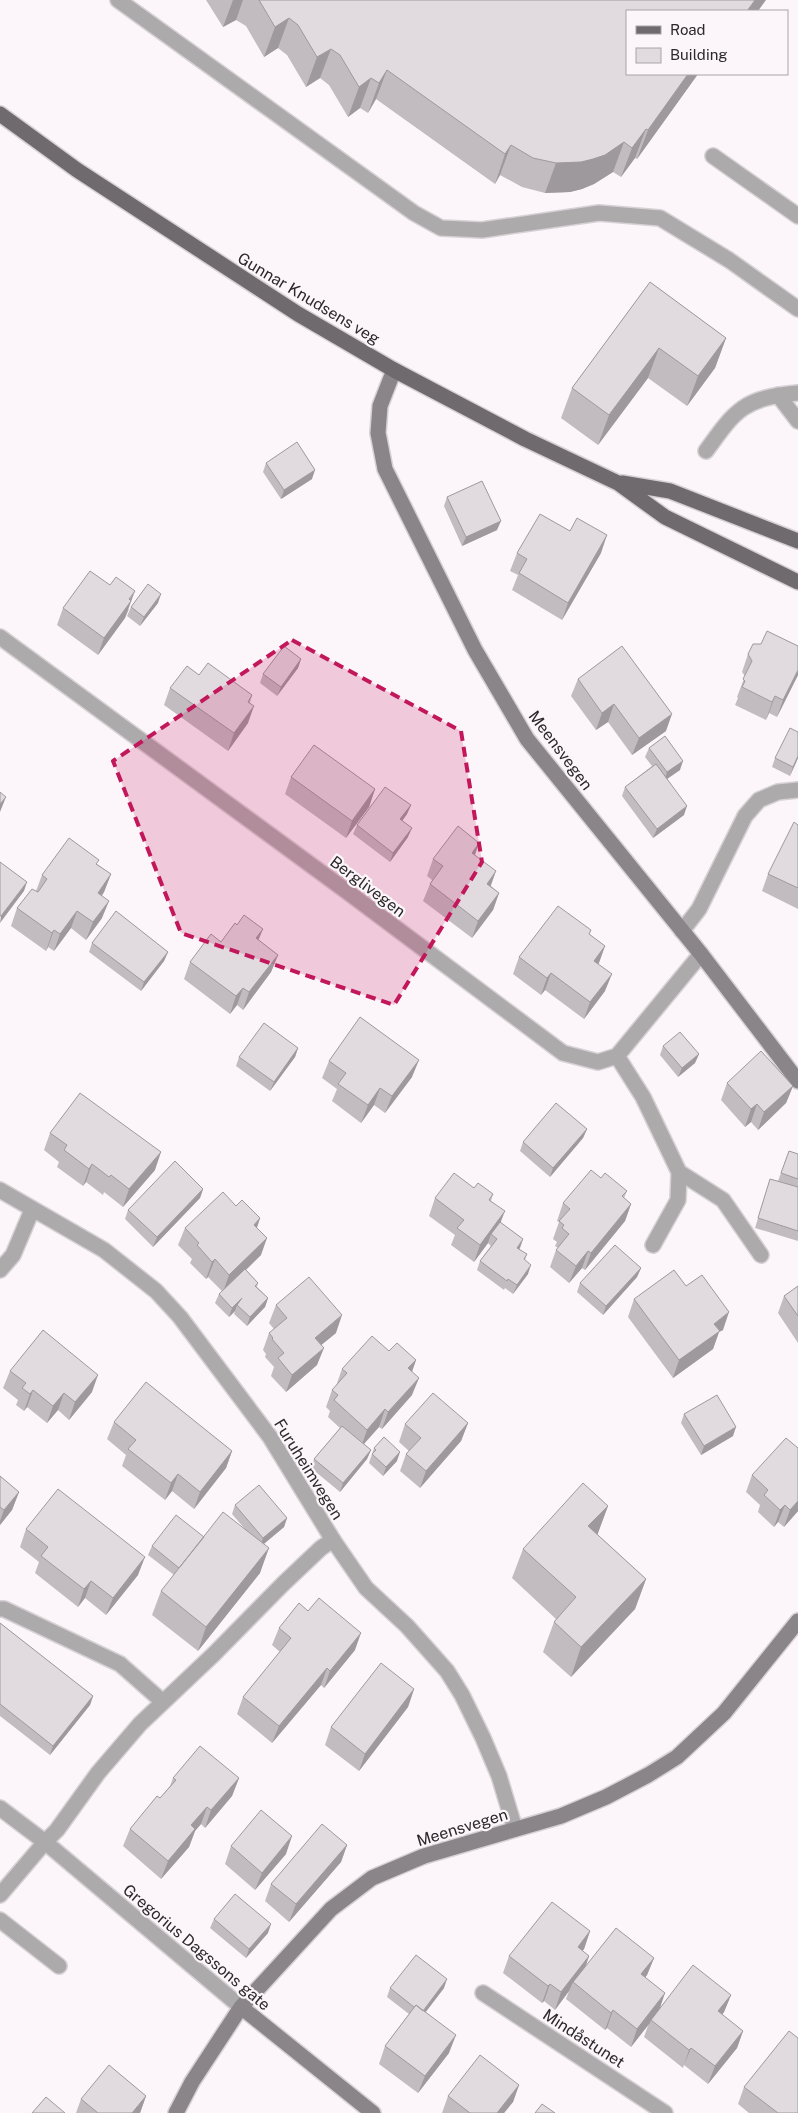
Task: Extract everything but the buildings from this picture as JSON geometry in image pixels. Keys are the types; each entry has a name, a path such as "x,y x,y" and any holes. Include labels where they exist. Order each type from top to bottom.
{"main road":[{"name":"Gunnar Knudsens veg","path":"0,114 76,170 298,314 394,370 526,439 618,482 665,517 798,582"},
{"name":"Gunnar Knudsens veg","path":"618,482 670,490 798,541"}],"street":[{"path":"118,0 414,213 441,228 482,230 599,213 660,218 729,260 798,308"},
{"path":"713,156 798,216"},
{"name":"Meensvegen","path":"394,370 380,406 378,433 385,469 440,584 475,650 526,739 701,954 798,1081"},
{"path":"706,451 728,421 749,402 778,395 798,393"},
{"path":"778,395 798,421"},
{"name":"Berglivegen","path":"0,637 345,890 563,1053 598,1062 617,1056"},
{"path":"682,931 699,909 745,816 759,800 778,792 798,790"},
{"path":"653,1246 678,1200 679,1172 643,1097 617,1056 701,954"},
{"path":"679,1172 723,1200 761,1255"},
{"name":"Furuheimvegen","path":"0,1190 104,1250 156,1291 180,1317 270,1437 333,1540 366,1588 407,1626 447,1671 462,1694 499,1776 515,1829"},
{"path":"0,1270 13,1255 32,1210"},
{"path":"1,1893 57,1830 98,1772 140,1724 295,1572 321,1548 333,1540"},
{"path":"0,1609 4,1609 120,1664 163,1702"},
{"name":"Meensvegen","path":"176,2113 192,2082 241,2007 331,1909 372,1878 424,1856 561,1816 606,1797 648,1776 677,1757 724,1714 798,1621"},
{"name":"Gregorius Dagssons gate","path":"0,1808 45,1842 241,2007 373,2113"},
{"path":"0,1920 59,1966"},
{"name":"Mindåstunet","path":"483,1993 665,2113"}],"highlighted area":[{"path":"292,640 461,731 482,862 394,1005 181,933 113,761"}]}
